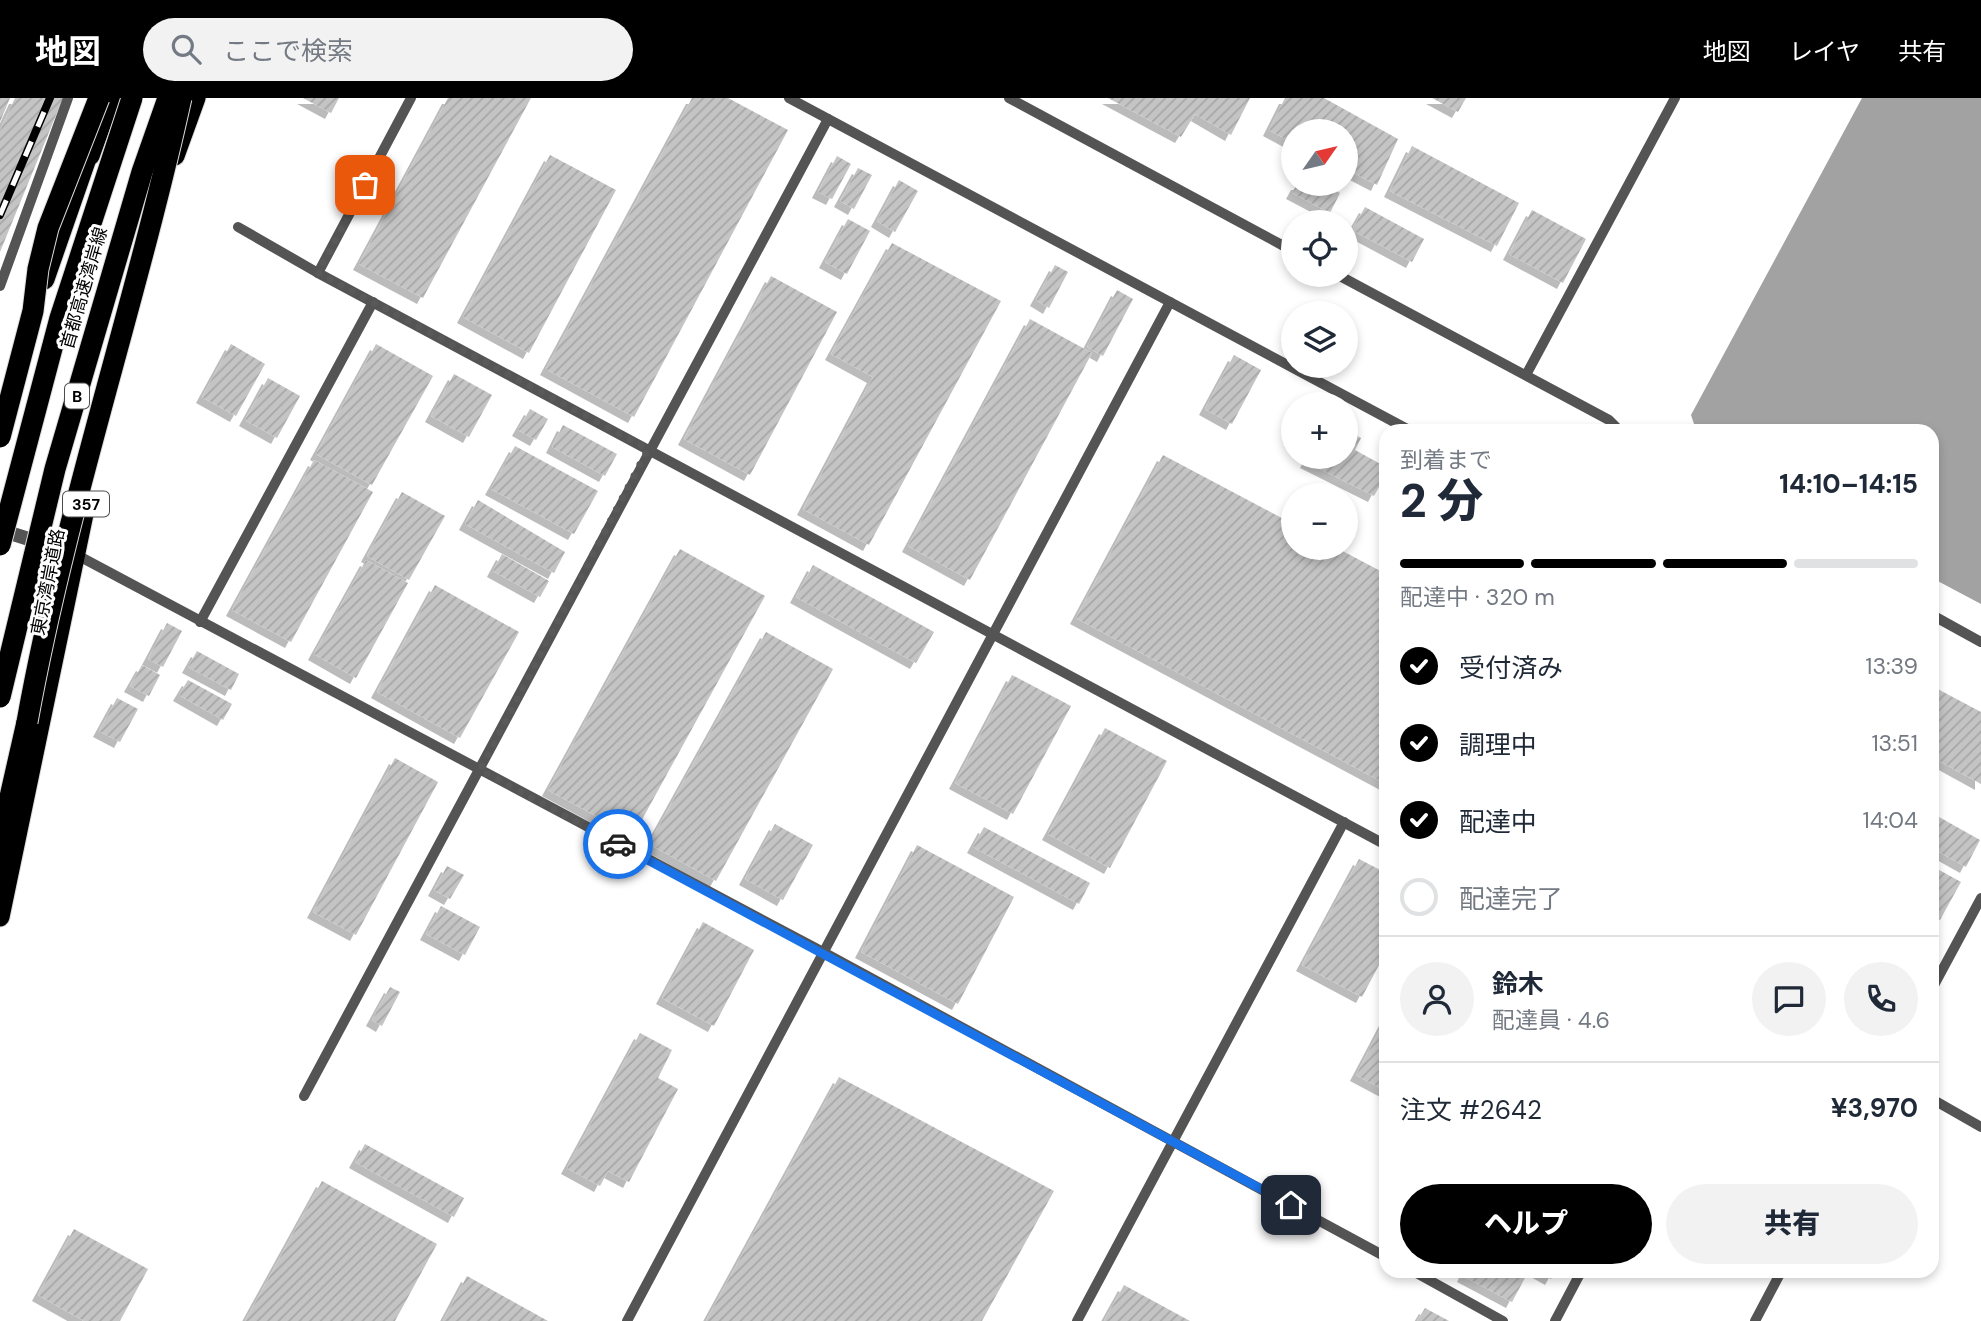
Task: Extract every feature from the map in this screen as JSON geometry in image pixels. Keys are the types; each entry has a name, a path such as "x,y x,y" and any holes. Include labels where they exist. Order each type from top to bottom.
{"highway":[{"path":"34,308 38,269 48,228 99,98"},
{"path":"0,437 34,308 110,98"},
{"path":"0,400 110,98"},
{"name":"首都高速湾岸線","path":"0,545 60,318 132,98"},
{"name":"首都高速湾岸線","path":"0,697 55,469 142,172 168,98"},
{"path":"0,860 7,810 43,630 160,193 181,98"},
{"name":"東京湾岸道路","path":"0,917 75,554 147,233 196,98"}],"street":[{"path":"0,530 75,554"}],"lane":[{"path":"0,286 68,98"},
{"path":"318,273 411,98"},
{"path":"789,98 1398,424"},
{"path":"1009,98 1281,245"},
{"path":"1526,375 1675,98"},
{"path":"304,1096 480,770 648,449 828,119"},
{"path":"238,227 318,273 1379,841"},
{"path":"1358,286 1613,424"},
{"path":"200,622 373,302"},
{"path":"627,1321 1170,302"},
{"path":"75,554 823,952 1379,1253"},
{"path":"1939,619 1981,642"},
{"path":"1076,1321 1344,822"},
{"path":"1939,976 1981,898"},
{"path":"1939,1103 1981,1127"},
{"path":"1425,1278 1503,1321"},
{"path":"1555,1321 1578,1278"},
{"path":"1755,1321 1778,1278"}],"shaded area":[{"path":"1862,98 1981,98 1981,604 1939,582 1939,424 1694,424 1691,415"}],"building":[{"path":"0,98 10,98 0,122"},
{"path":"15,98 63,98 0,252 0,130"},
{"path":"303,98 339,98 331,113"},
{"path":"448,98 531,98 423,298 359,264"},
{"path":"692,98 728,98 788,130 634,417 546,369"},
{"path":"1108,98 1250,98 1231,135 1195,114 1181,137"},
{"path":"1285,98 1324,98 1398,139 1377,185 1358,175 1358,119 1281,119 1281,136 1269,130"},
{"path":"1432,98 1466,98 1458,112"},
{"path":"1412,146 1519,203 1497,246 1390,191"},
{"path":"550,155 616,190 529,353 463,317"},
{"path":"837,156 851,164 832,199 818,192"},
{"path":"858,168 872,175 854,209 840,201"},
{"path":"899,180 918,191 895,232 877,221"},
{"path":"1298,196 1338,196 1332,210 1324,210"},
{"path":"1365,207 1424,239 1412,262 1358,233 1358,219"},
{"path":"1532,210 1586,239 1563,283 1509,254"},
{"path":"848,219 870,231 847,274 825,262"},
{"path":"892,243 1001,301 869,545 803,509 873,377 831,354"},
{"path":"1055,265 1068,272 1049,308 1036,300"},
{"path":"771,276 837,312 750,475 684,439"},
{"path":"1117,290 1133,299 1103,356 1087,347"},
{"path":"1030,319 1092,353 970,580 908,546"},
{"path":"231,344 265,364 236,416 202,397"},
{"path":"376,344 433,376 372,485 316,454"},
{"path":"1234,355 1261,370 1232,424 1205,409"},
{"path":"454,374 492,395 469,437 431,416"},
{"path":"268,378 300,396 277,438 245,420"},
{"path":"530,409 548,419 536,440 518,430"},
{"path":"563,425 617,454 605,476 552,447"},
{"path":"515,446 598,491 574,534 491,489"},
{"path":"1358,452 1379,463 1379,487 1374,496 1358,488 1358,483 1348,483 1320,469 1358,469"},
{"path":"1163,455 1281,518 1281,560 1358,559 1379,570 1379,780 1076,618"},
{"path":"314,460 373,492 291,642 232,610"},
{"path":"402,492 445,516 409,580 367,556"},
{"path":"478,500 565,552 554,573 465,524"},
{"path":"680,549 765,596 633,836 548,790"},
{"path":"502,554 549,581 540,597 493,571"},
{"path":"366,560 408,583 356,678 314,654"},
{"path":"813,565 934,632 916,663 796,597"},
{"path":"435,585 519,632 460,738 377,692"},
{"path":"167,623 182,631 163,667 148,659"},
{"path":"766,632 833,669 716,881 649,844"},
{"path":"197,651 239,674 231,690 188,667"},
{"path":"142,665 160,675 149,696 130,686"},
{"path":"1012,675 1071,706 1013,814 955,783"},
{"path":"188,680 232,704 223,720 179,695"},
{"path":"1939,690 1981,712 1981,784 1939,761"},
{"path":"117,698 138,709 120,742 99,731"},
{"path":"1105,728 1167,761 1110,868 1048,834"},
{"path":"395,758 438,782 356,935 313,912"},
{"path":"1939,817 1980,840 1966,867 1939,852"},
{"path":"775,824 813,845 783,900 745,879"},
{"path":"984,827 1090,883 1079,904 973,847"},
{"path":"917,845 1014,897 958,1004 861,952"},
{"path":"1359,859 1379,869 1379,965 1362,997 1302,965"},
{"path":"447,866 464,875 450,899 434,890"},
{"path":"1939,870 1961,882 1939,919"},
{"path":"441,906 480,927 465,955 426,934"},
{"path":"703,922 754,950 714,1026 662,998"},
{"path":"390,987 400,992 382,1026 372,1020"},
{"path":"1379,1031 1379,1087 1356,1075"},
{"path":"640,1033 672,1050 658,1078 678,1089 629,1182 608,1171 600,1186 567,1168"},
{"path":"839,1077 1054,1191 982,1321 706,1321"},
{"path":"365,1144 464,1198 454,1217 355,1162"},
{"path":"322,1181 437,1244 395,1321 245,1321"},
{"path":"74,1229 148,1269 120,1321 84,1321 38,1295"},
{"path":"467,1276 548,1321 443,1321"},
{"path":"1467,1278 1525,1278 1512,1302"},
{"path":"1124,1285 1190,1321 1104,1321"},
{"path":"1425,1308 1449,1321 1417,1321"}],"railway":[{"path":"0,215 50,98"}],"way so far":[{"path":"365,185 318,273 648,449 480,770 618,844"}],"route":[{"path":"618,844 1291,1205"}]}
